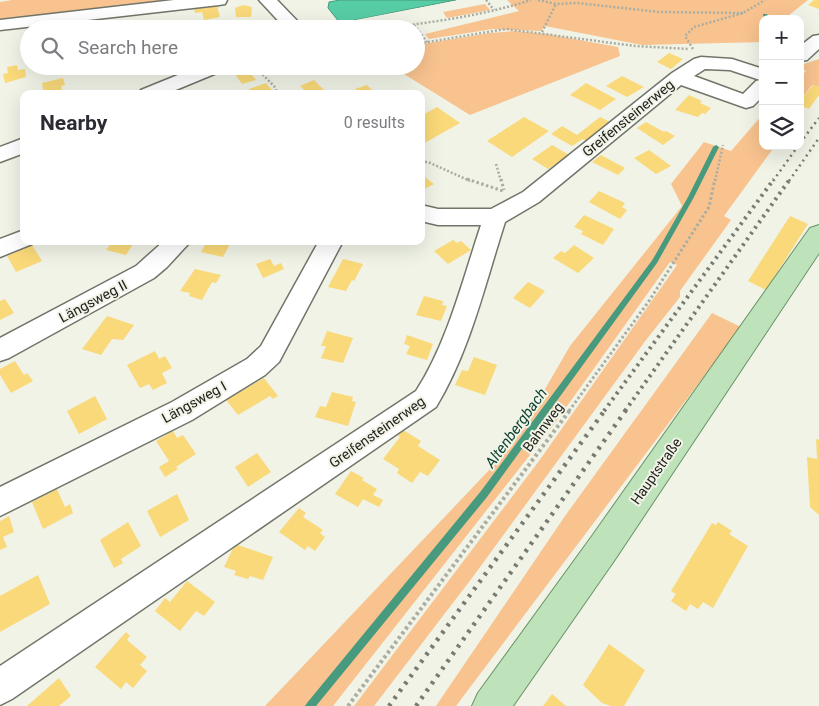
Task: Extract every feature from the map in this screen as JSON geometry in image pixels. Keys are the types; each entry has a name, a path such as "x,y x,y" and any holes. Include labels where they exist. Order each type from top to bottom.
{"main road":[{"name":"Hauptstraße","path":"491,706 604,547 819,234"}],"street":[{"path":"44,20 219,0"},
{"path":"267,0 287,20"},
{"path":"0,25 20,23"},
{"path":"804,53 819,40"},
{"name":"Greifensteinerweg","path":"0,687 407,414 426,399 440,377 454,342 495,217 531,196 679,77 701,63 732,65 759,74"},
{"path":"158,90 195,75"},
{"path":"679,77 746,102 759,89"},
{"path":"425,214 438,217 495,217"},
{"path":"0,248 20,240"},
{"name":"Längsweg II","path":"0,350 136,277 159,261 174,245"},
{"name":"Längsweg I","path":"0,502 182,411 256,367 270,354 329,245"}],"path":[{"path":"486,0 494,10"},
{"path":"425,23 494,10 531,0"},
{"path":"538,0 556,4 577,3 659,12 743,13"},
{"path":"425,39 427,42 506,29 542,32 635,46 694,50 685,36 694,26 743,13 765,0"},
{"path":"542,32 556,4"},
{"path":"263,75 276,90"},
{"name":"Bahnweg","path":"348,706 649,302 709,207 723,144"},
{"path":"425,162 477,184 505,192 496,164"}],"shaded area":[{"path":"12,0 188,0 0,21 0,2"},
{"path":"340,0 456,0 355,20 338,20 328,8 329,2"},
{"path":"507,0 808,0 789,15 759,15 759,42 642,45 545,26 541,31 493,29 429,39 425,34 519,11"},
{"path":"485,4 490,10 447,18 443,12"},
{"path":"515,31 547,34 618,47 620,56 470,115 406,75 425,75 425,44"},
{"path":"819,59 819,87 812,85 804,96 804,73 806,71 804,70 804,64"},
{"path":"759,119 759,150 772,150 724,216 731,220 680,291 680,297 646,340 472,578 374,706 354,706 539,461 677,265 670,262 555,423 333,706 265,706 512,446 570,346 682,206 671,184 704,142 731,151"},
{"path":"712,313 741,327 456,706 436,706 565,516"}],"pier":[{"path":"459,0 457,2 366,20 356,20"}],"building":[{"path":"814,0 819,0 819,9 808,5"},
{"path":"217,5 220,17 204,20 202,12 195,13 194,8"},
{"path":"243,5 252,7 251,17 236,17 235,8"},
{"path":"669,53 683,59 671,69 657,62"},
{"path":"17,65 18,70 20,70 20,75 26,75 26,77 5,83 3,74 8,73 7,67"},
{"path":"236,75 252,75 256,80 242,84"},
{"path":"622,76 644,87 627,97 606,86"},
{"path":"63,78 65,85 61,86 62,90 43,90 42,83"},
{"path":"314,80 324,90 304,90 300,86"},
{"path":"266,83 272,90 250,90"},
{"path":"586,83 616,99 600,110 570,95"},
{"path":"367,85 372,90 356,90"},
{"path":"813,85 819,87 819,95 809,109 804,107 804,96"},
{"path":"689,95 711,108 705,114 702,113 698,117 675,110"},
{"path":"437,107 460,123 425,143 425,114"},
{"path":"524,117 549,131 512,157 487,141"},
{"path":"600,117 610,122 586,141 583,139 572,146 551,134 562,126 577,135"},
{"path":"646,122 675,136 663,145 637,128"},
{"path":"552,145 569,155 548,169 532,159"},
{"path":"649,150 671,166 656,174 634,158"},
{"path":"601,155 625,168 618,175 592,162"},
{"path":"425,177 434,184 425,189"},
{"path":"599,191 625,203 622,207 627,210 620,219 589,202"},
{"path":"584,215 614,229 603,245 581,234 583,231 574,227"},
{"path":"790,216 808,224 766,290 748,281"},
{"path":"453,240 457,243 461,241 471,250 448,264 434,251"},
{"path":"32,245 42,261 16,272 7,256"},
{"path":"110,245 132,245 126,255 106,250"},
{"path":"205,245 229,245 223,257 201,252"},
{"path":"574,245 594,258 578,273 553,258 561,251 565,253"},
{"path":"270,259 274,266 281,263 284,269 263,278 256,264"},
{"path":"343,259 363,264 346,291 328,287"},
{"path":"195,269 221,275 216,283 212,282 202,300 189,296 190,293 180,291"},
{"path":"528,282 545,291 530,308 513,298"},
{"path":"424,296 443,301 442,305 447,306 441,321 416,315"},
{"path":"5,299 14,313 0,320 0,301"},
{"path":"107,316 134,325 123,340 112,339 101,355 82,349"},
{"path":"327,331 353,338 343,363 321,358 326,346 321,346"},
{"path":"407,335 433,344 427,360 406,354 410,346 404,344"},
{"path":"155,351 159,359 165,356 172,368 162,373 167,383 153,390 149,384 140,388 127,365"},
{"path":"474,357 497,365 485,395 455,385 462,370 468,371"},
{"path":"15,361 24,375 27,373 33,381 11,393 0,375 0,369"},
{"path":"264,378 278,396 273,399 270,396 238,415 226,400"},
{"path":"332,392 353,397 352,401 356,402 348,426 315,417 320,406 326,407"},
{"path":"95,396 107,419 79,434 67,411"},
{"path":"403,430 421,441 418,446 440,460 428,476 420,472 412,483 397,473 399,469 383,459 400,437 398,436"},
{"path":"173,431 177,438 183,435 196,454 165,477 159,467 169,461 156,441"},
{"path":"816,439 819,440 819,515 810,507 807,457 817,459"},
{"path":"257,453 271,472 248,487 235,467"},
{"path":"351,471 364,478 362,480 377,489 373,495 383,500 379,507 363,499 358,507 335,494"},
{"path":"57,489 65,507 70,504 73,513 43,529 32,502"},
{"path":"177,494 189,520 160,537 147,511"},
{"path":"299,508 306,513 303,517 323,530 320,533 325,537 315,551 308,546 305,550 279,532"},
{"path":"9,516 14,532 3,537 7,547 0,550 0,521"},
{"path":"128,522 141,546 121,559 123,563 114,568 100,540"},
{"path":"718,522 732,531 729,534 748,546 713,608 703,602 698,609 690,604 686,611 671,601 676,594 671,591 712,523 716,525"},
{"path":"235,544 273,557 263,580 250,576 248,579 234,575 236,571 224,567"},
{"path":"38,575 50,604 0,632 0,596"},
{"path":"187,581 215,602 204,616 196,611 180,631 155,611 165,598 170,602"},
{"path":"126,632 130,636 127,640 147,657 140,665 147,671 133,688 126,682 121,689 95,667"},
{"path":"609,644 645,670 624,706 611,706 602,703 583,685"},
{"path":"59,678 71,696 59,706 27,706"},
{"path":"552,694 566,706 543,706"}],"waterway":[{"name":"Altenbergbach","path":"310,706 484,494 655,261 691,197 716,147"}],"railway":[{"path":"804,138 819,118"},
{"path":"789,181 819,138"},
{"path":"773,181 795,150"},
{"path":"604,411 774,179"},
{"path":"625,411 790,179"},
{"path":"389,706 605,410"},
{"path":"416,706 626,410"}]}
